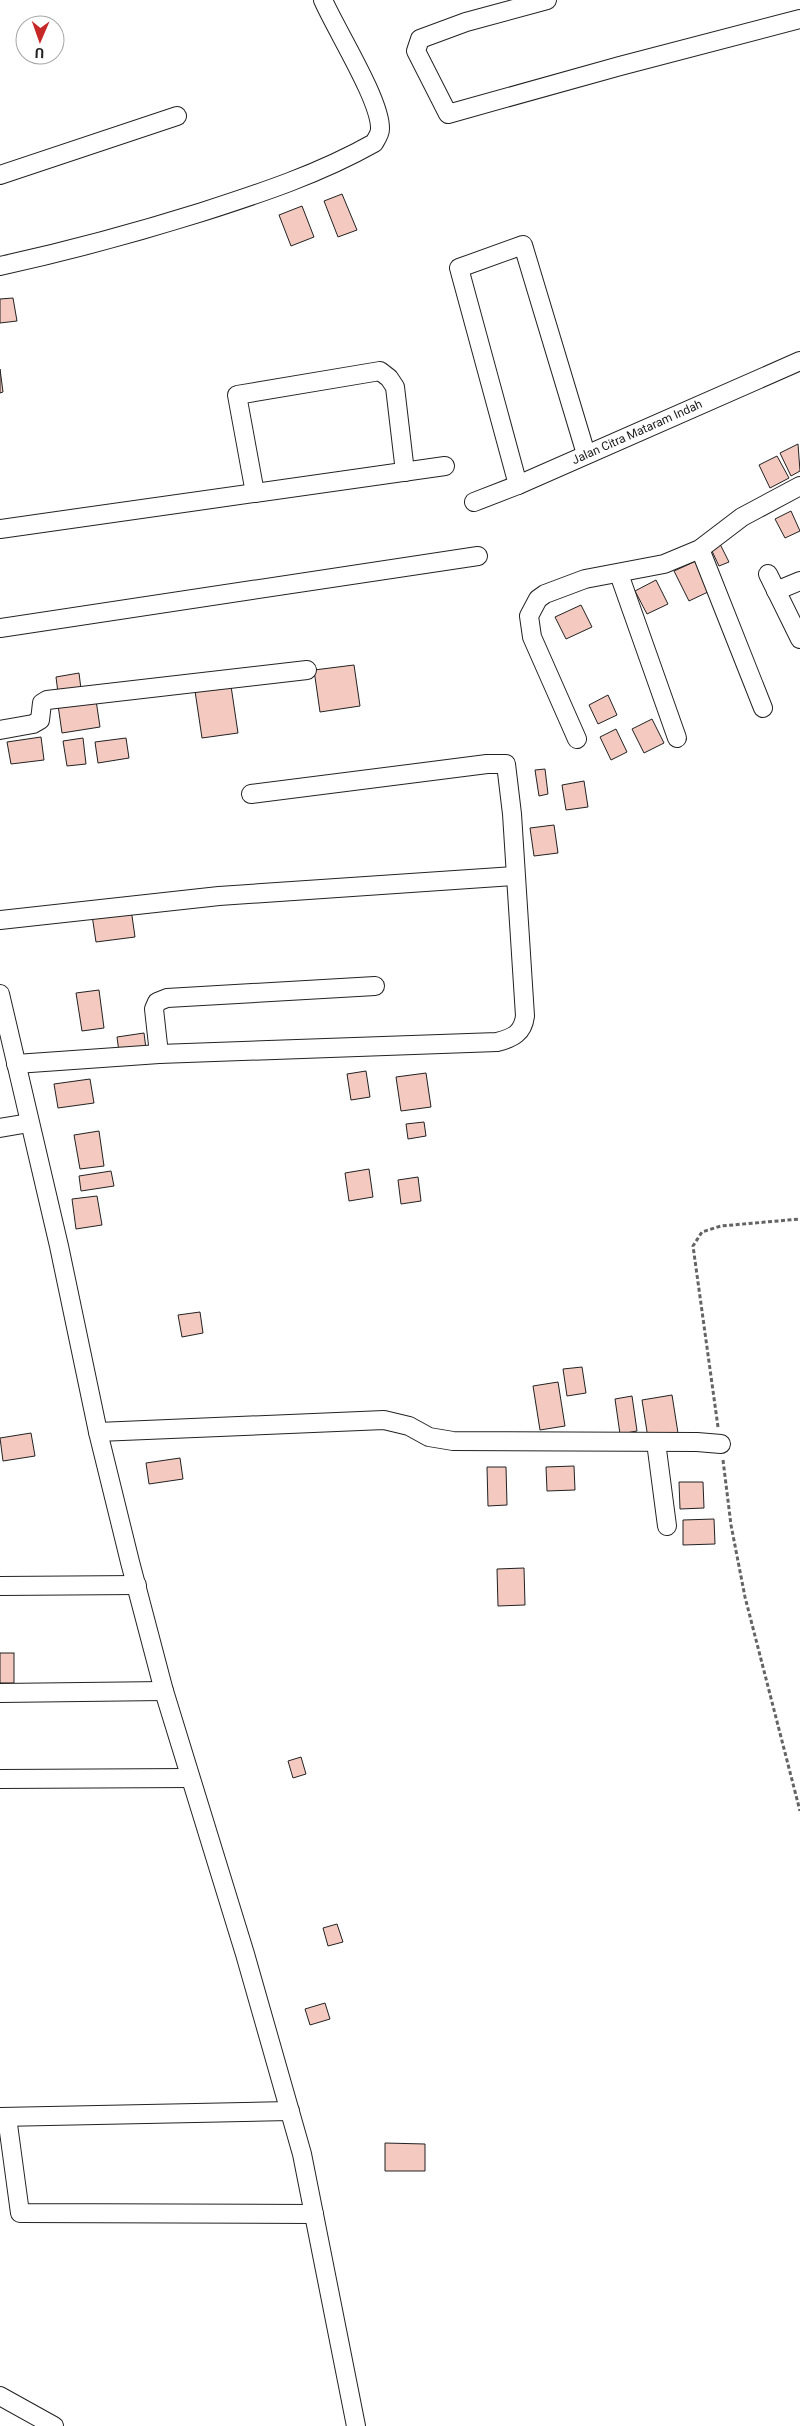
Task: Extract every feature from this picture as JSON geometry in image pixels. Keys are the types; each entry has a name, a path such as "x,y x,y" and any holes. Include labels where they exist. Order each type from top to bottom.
{"street":[{"path":"0,266 125,236 281,187 374,143 380,134 381,127 373,99 323,0"},
{"path":"547,0 466,22 420,39 416,51 448,114 620,66 800,19"},
{"path":"0,175 177,116"},
{"path":"518,485 459,268 523,246 586,454"},
{"name":"Jalan Citra Mataram Indah","path":"474,502 518,485 800,361"},
{"path":"255,493 237,395 380,371 395,386 406,472"},
{"path":"0,529 445,466"},
{"path":"577,739 532,637 529,616 538,599 545,594 585,579 664,564 700,549 742,517 800,486"},
{"path":"700,549 763,708"},
{"path":"0,628 478,556"},
{"path":"618,574 677,738"},
{"path":"768,574 800,639"},
{"path":"776,591 800,581"},
{"path":"0,730 33,724 40,720 42,703 48,700 307,670"},
{"path":"16,1064 159,1054 497,1042 510,1039 519,1033 524,1025 525,1016 508,876 512,814 506,764 491,763 251,794"},
{"path":"0,920 219,896 508,876"},
{"path":"159,1054 154,1009 157,1002 167,998 376,986"},
{"path":"0,994 29,1123 60,1246 98,1432 164,1691 245,1954 302,2154 356,2426"},
{"path":"0,1128 29,1123"},
{"path":"98,1432 384,1420 398,1422 429,1438 446,1441 720,1444"},
{"path":"656,1442 667,1526"},
{"path":"0,1586 137,1585"},
{"path":"0,1693 164,1691"},
{"path":"0,1779 190,1778"},
{"path":"290,2112 3,2117 20,2213 314,2214"},
{"path":"0,2396 54,2426"}],"path":[{"path":"800,1219 721,1226 702,1232 693,1246 731,1525 745,1597 800,1811"}],"building":[{"path":"342,194 357,230 338,237 324,201"},
{"path":"302,206 314,237 291,246 279,215"},
{"path":"13,298 17,321 0,323 0,299"},
{"path":"0,369 3,392 0,393"},
{"path":"798,444 800,471 791,476 780,453"},
{"path":"777,456 789,478 770,488 759,465"},
{"path":"791,511 800,531 785,538 775,519"},
{"path":"720,544 729,562 719,566 711,549"},
{"path":"696,561 710,591 689,601 674,571"},
{"path":"656,580 668,604 647,614 635,591"},
{"path":"581,605 592,627 566,639 555,617"},
{"path":"354,665 360,706 320,712 314,670"},
{"path":"79,673 81,689 58,693 56,677"},
{"path":"231,686 238,733 202,738 195,691"},
{"path":"608,695 617,715 598,724 589,705"},
{"path":"96,700 100,727 62,733 58,705"},
{"path":"652,719 664,743 644,753 632,729"},
{"path":"616,729 627,752 611,760 600,737"},
{"path":"41,737 44,760 11,764 7,742"},
{"path":"83,738 86,764 67,766 63,741"},
{"path":"126,738 129,758 98,763 95,742"},
{"path":"545,769 548,794 539,796 535,770"},
{"path":"584,781 588,807 566,810 562,785"},
{"path":"554,825 558,853 534,856 530,828"},
{"path":"131,909 135,937 96,942 92,915"},
{"path":"99,990 104,1028 82,1031 76,993"},
{"path":"144,1033 146,1049 119,1052 117,1037"},
{"path":"366,1071 370,1097 351,1100 347,1074"},
{"path":"426,1073 431,1107 401,1111 396,1077"},
{"path":"90,1079 94,1103 58,1108 54,1084"},
{"path":"424,1122 426,1136 408,1139 406,1124"},
{"path":"99,1131 104,1166 80,1169 74,1135"},
{"path":"369,1169 373,1197 349,1201 345,1173"},
{"path":"111,1171 114,1186 81,1191 79,1176"},
{"path":"418,1177 421,1201 401,1204 398,1180"},
{"path":"97,1196 102,1225 76,1229 72,1199"},
{"path":"200,1312 203,1333 182,1337 178,1315"},
{"path":"582,1367 586,1393 567,1396 563,1369"},
{"path":"558,1382 565,1426 540,1430 533,1386"},
{"path":"672,1395 678,1433 648,1438 642,1400"},
{"path":"632,1396 637,1431 620,1434 615,1399"},
{"path":"31,1433 35,1456 3,1461 0,1438"},
{"path":"180,1458 183,1479 149,1484 146,1463"},
{"path":"574,1466 575,1490 547,1491 546,1467"},
{"path":"487,1467 506,1467 507,1505 488,1506"},
{"path":"679,1482 703,1482 704,1508 680,1509"},
{"path":"714,1519 715,1544 683,1545 683,1520"},
{"path":"524,1568 525,1605 498,1606 497,1569"},
{"path":"0,1653 14,1653 14,1683 0,1683"},
{"path":"301,1757 306,1774 293,1778 288,1761"},
{"path":"337,1924 343,1942 328,1946 323,1928"},
{"path":"325,2003 330,2019 310,2025 305,2009"},
{"path":"385,2143 425,2144 425,2171 385,2171"}]}
